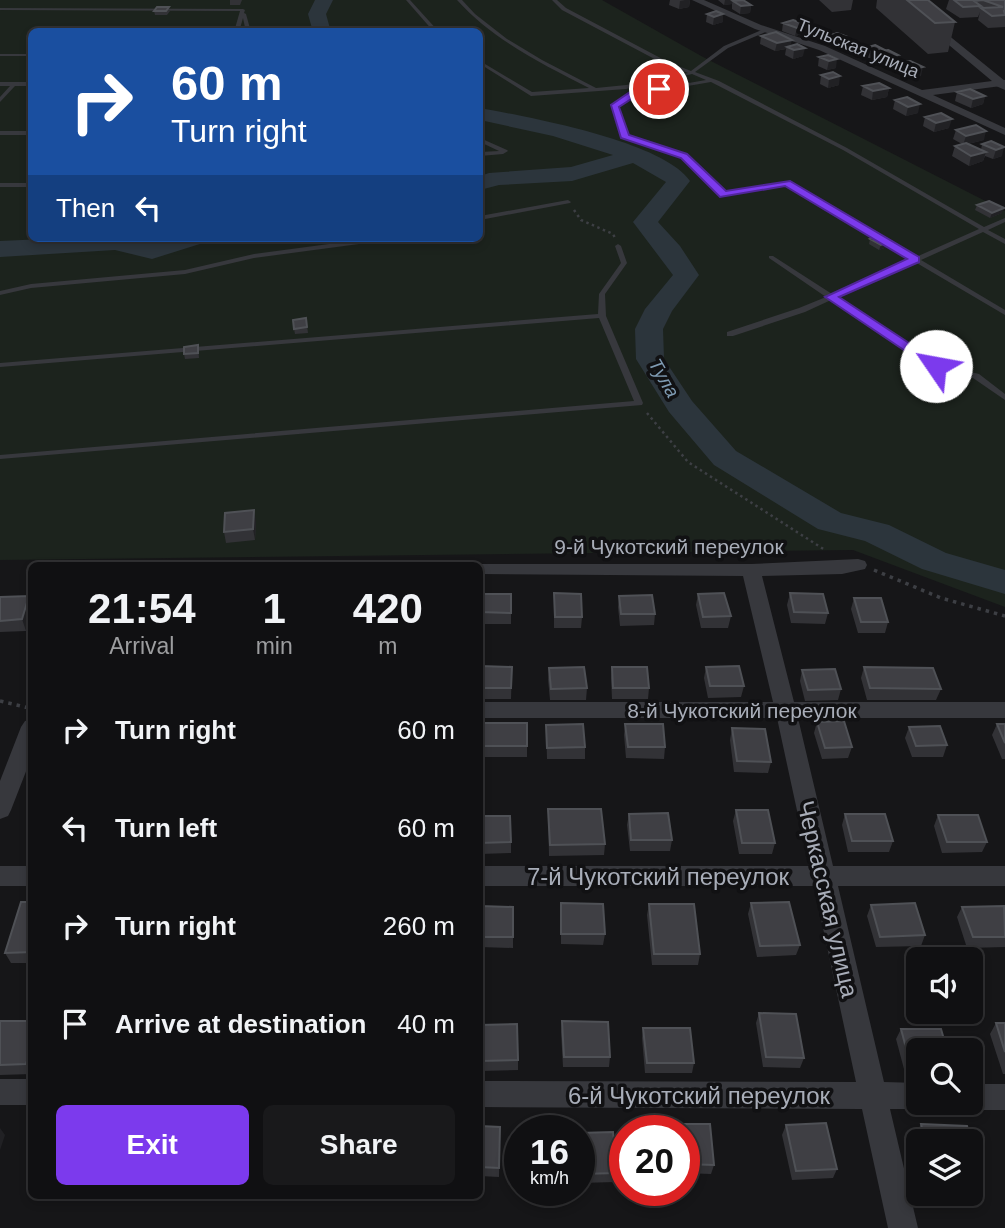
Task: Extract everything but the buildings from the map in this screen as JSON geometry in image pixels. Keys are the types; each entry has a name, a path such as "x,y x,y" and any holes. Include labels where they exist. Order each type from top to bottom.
{"street":[{"name":"Тульская улица","path":"696,0 766,30 822,48 1005,132"},
{"path":"899,0 1003,85"},
{"path":"923,93 1003,85"},
{"name":"9-й Чукотский переулок","path":"483,568 751,570 842,568 858,565"},
{"name":"Черкасская улица","path":"751,570 786,711 821,876 903,1228"},
{"name":"8-й Чукотский переулок","path":"483,710 1005,710"},
{"path":"0,810 28,737"},
{"path":"0,876 28,876"},
{"name":"7-й Чукотский переулок","path":"483,876 1005,876"},
{"path":"0,1092 28,1092"},
{"name":"6-й Чукотский переулок","path":"483,1094 906,1096"},
{"path":"983,1097 1005,1097"}],"lane":[{"path":"408,0 433,28"},
{"path":"459,0 497,34 596,89"},
{"path":"554,0 564,9 666,63 712,80 845,149 1005,242"},
{"path":"0,9 243,10"},
{"path":"237,28 243,10"},
{"path":"243,10 248,28"},
{"path":"483,64 531,94 626,87 692,72 726,47 766,30"},
{"path":"0,55 28,55"},
{"path":"712,80 633,94 615,107 625,136 684,156 724,194 787,183 1005,313"},
{"path":"0,84 28,84"},
{"path":"0,100 14,84"},
{"path":"0,133 28,133"},
{"path":"483,141 505,151 483,154"},
{"path":"0,185 28,185"},
{"path":"483,217 568,202"},
{"path":"730,334 831,297 1005,220"},
{"path":"0,293 32,286 185,272 254,256 359,242"},
{"path":"0,457 639,403 602,316 602,294 624,263 618,246"},
{"path":"771,257 936,366 976,376 1005,398"},
{"path":"0,365 602,316"}],"path":[{"path":"568,202 581,220 613,233 618,246"},
{"path":"639,403 688,462 843,561 896,576 941,598 1005,616"},
{"path":"0,701 28,707"}],"shaded area":[{"path":"0,0 602,0 703,57 1005,211 1005,607 853,550 0,560"}],"waterway":[{"name":"Тула","path":"321,28 317,14 324,0"},
{"name":"Тула","path":"483,115 584,137 634,155 679,181 645,222 671,251 686,275 659,309 649,329 650,359 680,406 725,458 830,521 877,533 934,561 1005,582"},
{"path":"483,182 497,178 572,174 634,156"},
{"path":"0,249 115,243 152,251 181,242"}],"route":[{"path":"659,89 633,94 615,107 617,120 625,136 684,156 724,194 787,183 915,260 831,297 936,366"}]}
